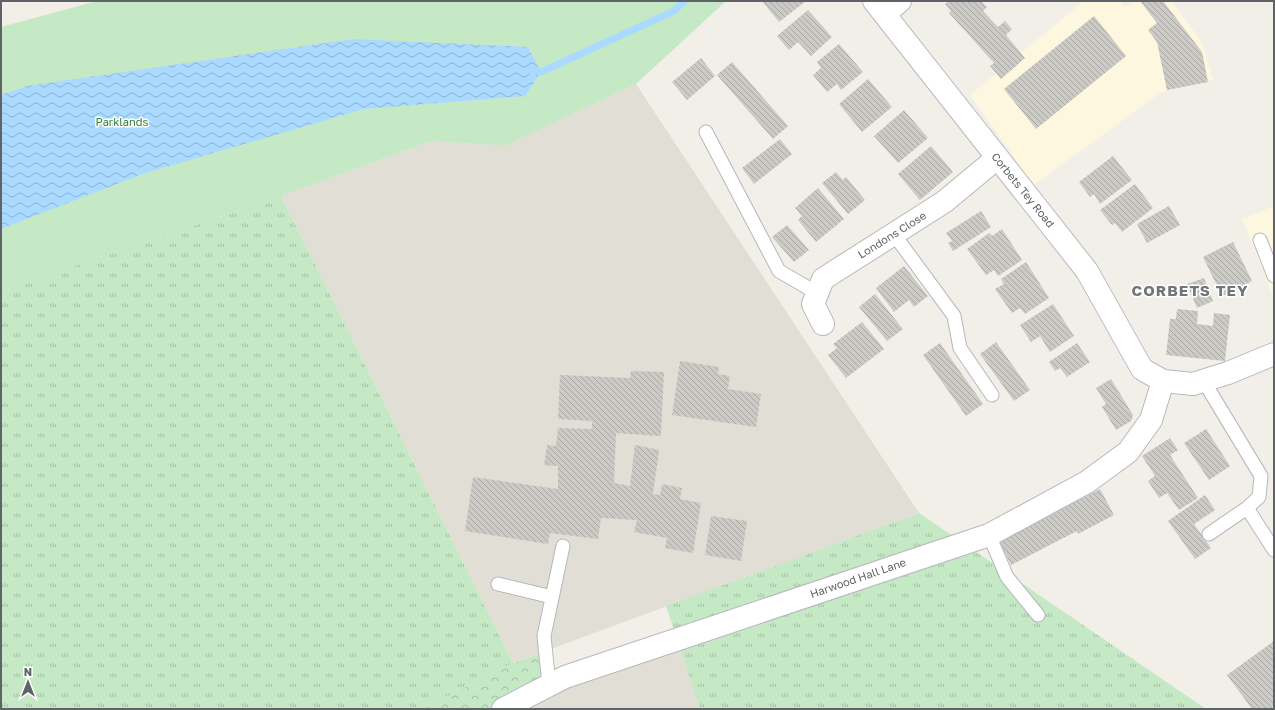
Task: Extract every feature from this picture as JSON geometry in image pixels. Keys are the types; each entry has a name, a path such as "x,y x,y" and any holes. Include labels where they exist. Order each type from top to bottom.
{"street":[{"name":"Corbets Tey Road","path":"886,5 997,158 1087,271 1142,369 1163,381"},
{"name":"Londons Close","path":"817,293 823,280 893,233 944,202 997,158"},
{"path":"817,293 813,304 824,324"},
{"path":"1163,381 1193,384 1274,354"},
{"name":"Harwood Hall Lane","path":"503,709 565,677 989,535 1087,482 1128,452 1151,420 1163,381"}],"lane":[{"path":"706,132 779,271 817,293"},
{"path":"893,233 954,316 960,348 992,395"},
{"path":"1260,240 1274,276"},
{"path":"1204,380 1261,476 1259,497 1247,508 1209,534"},
{"path":"1247,508 1274,550"},
{"path":"989,535 1007,577 1038,615"},
{"path":"550,685 544,636 563,546"},
{"path":"498,584 552,597"}],"shaded area":[{"path":"1084,1 1120,1 1125,7 1134,1 1171,1 1202,42 1213,80 1163,91 1034,185 970,95"},
{"path":"636,84 919,513 513,663 281,196 431,141 505,146"},
{"path":"1274,206 1274,298 1242,219"},
{"path":"677,640 700,709 503,709"}],"green space":[{"name":"Parklands","path":"97,1 726,1 636,84 505,146 431,141 281,196 1,291 1,27"},
{"path":"281,196 513,663 423,709 1,709 1,291"},
{"path":"919,513 1206,709 700,709 666,606"},
{"path":"542,653 549,685 503,709 423,709 513,663"}],"water":[{"path":"354,39 528,47 541,72 525,96 364,109 145,173 1,229 1,95 27,86"}],"building":[{"path":"762,1 806,1 779,22"},
{"path":"949,1 981,1 987,7 983,11 998,27 1005,21 1012,29 1006,35 1025,58 1001,79 990,66 994,63 949,13 951,11 945,4"},
{"path":"1140,1 1163,1 1202,52 1208,82 1167,90 1157,42 1148,30 1157,23"},
{"path":"808,10 832,37 811,56 798,42 789,50 777,36"},
{"path":"1094,16 1126,56 1036,129 1004,89"},
{"path":"839,44 863,72 841,90 837,84 827,92 813,75 821,68 817,62"},
{"path":"701,58 715,76 687,100 672,82"},
{"path":"732,62 788,126 773,139 717,75"},
{"path":"868,79 892,107 862,132 839,104"},
{"path":"904,110 928,138 898,163 874,136"},
{"path":"780,139 792,154 754,184 742,168"},
{"path":"931,146 953,172 920,200 898,174"},
{"path":"1113,156 1132,180 1100,204 1094,194 1090,197 1079,182"},
{"path":"836,172 843,180 846,177 865,200 848,214 822,183"},
{"path":"1135,184 1153,208 1122,232 1115,223 1112,225 1100,210"},
{"path":"818,188 844,219 816,242 798,220 802,216 795,208"},
{"path":"1169,206 1180,225 1147,243 1137,224"},
{"path":"981,211 991,227 953,251 948,243 952,241 946,233"},
{"path":"787,225 809,250 794,262 772,237"},
{"path":"1002,229 1022,260 998,276 994,270 986,275 967,249 989,233 992,236"},
{"path":"1233,242 1252,281 1222,296 1203,257"},
{"path":"1026,262 1049,298 1025,314 1020,308 1012,313 995,289 1004,284 1001,279"},
{"path":"904,266 928,296 914,307 909,300 894,312 876,288"},
{"path":"1204,278 1213,301 1197,308 1187,284"},
{"path":"875,294 903,329 887,341 859,307"},
{"path":"1053,304 1074,336 1050,352 1040,336 1031,342 1020,325"},
{"path":"1177,309 1198,311 1197,324 1213,326 1214,313 1230,315 1225,361 1166,355 1170,319 1176,319"},
{"path":"862,322 884,349 846,378 828,355 837,348 833,344"},
{"path":"996,342 1030,390 1014,401 980,354"},
{"path":"940,343 983,404 966,416 923,355"},
{"path":"1077,343 1090,362 1067,377 1060,368 1055,371 1049,362"},
{"path":"680,361 719,367 718,374 730,376 728,389 761,394 756,427 672,415"},
{"path":"631,371 664,372 661,436 616,433 614,483 630,486 635,445 659,450 653,494 660,495 662,484 682,488 680,499 701,503 693,553 665,548 667,538 634,532 637,520 601,518 598,539 550,533 548,544 465,531 473,477 558,489 558,466 544,465 547,445 556,446 558,428 592,429 592,421 558,419 560,375 630,378"},
{"path":"1111,379 1133,415 1131,421 1116,430 1102,407 1106,404 1096,388"},
{"path":"1206,429 1230,466 1209,480 1184,443"},
{"path":"1170,438 1178,450 1170,455 1198,498 1179,510 1167,493 1159,498 1148,481 1155,476 1142,456"},
{"path":"1100,489 1114,515 1078,534 1077,531 1011,565 999,541"},
{"path":"1205,495 1215,510 1194,524 1211,548 1195,559 1168,521"},
{"path":"711,516 747,521 741,561 705,555"},
{"path":"1274,641 1274,706 1270,709 1252,709 1227,675"}],"waterway":[{"path":"532,71 541,72 674,11 684,1"}],"district":[{"name":"CORBETS TEY","path":"1190,291"}]}
